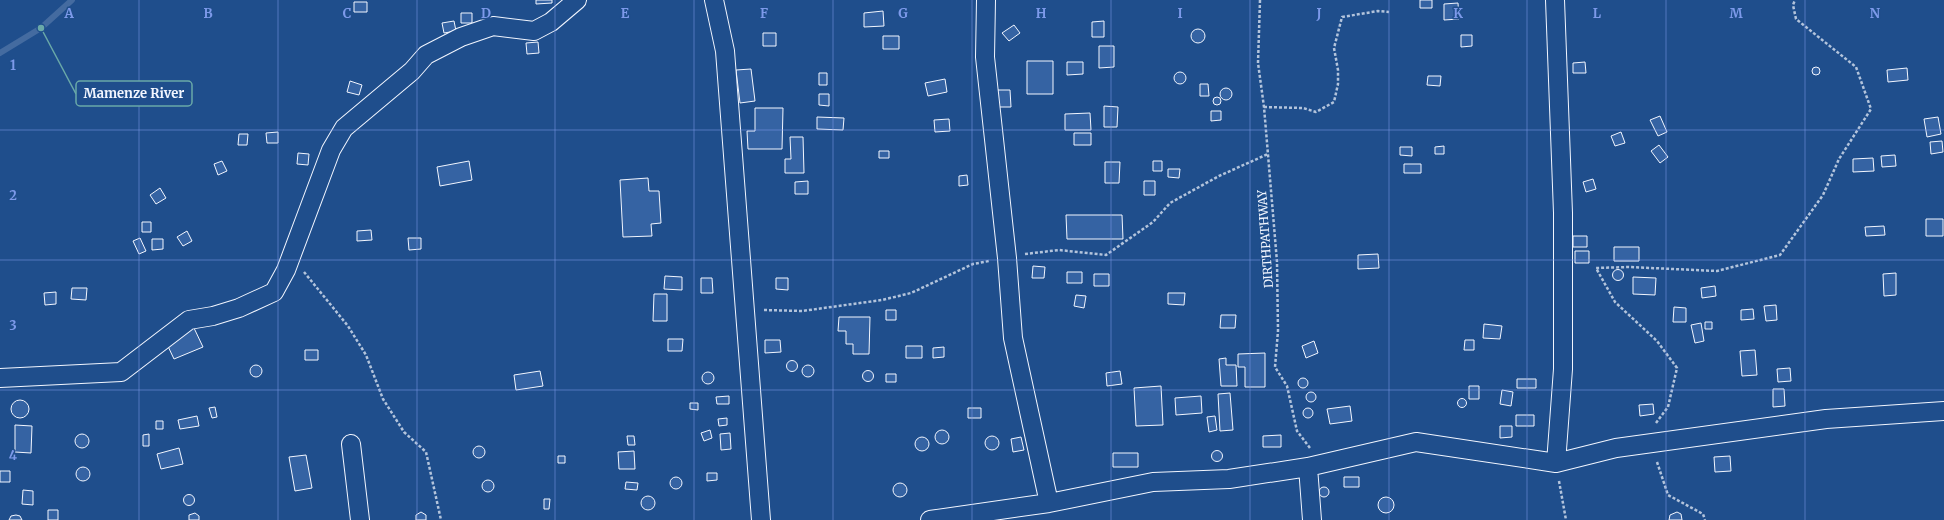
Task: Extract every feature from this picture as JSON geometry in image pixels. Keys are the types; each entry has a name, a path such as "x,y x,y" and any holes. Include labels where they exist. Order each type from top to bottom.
{"street":[{"path":"0,378 121,372 189,320 239,308 274,292 286,270 331,150 344,128 412,71 426,55 461,37 492,26 534,31 551,22 577,0"},
{"path":"714,0 725,51 761,520"},
{"path":"986,0 985,57 1007,258 1013,338 1049,504"},
{"path":"1555,0 1563,214 1563,369 1556,463"},
{"path":"930,520 1049,504 1153,482 1229,478 1315,466 1416,442 1556,463 1616,448 1826,419 1944,412"},
{"path":"351,444 360,520"},
{"path":"1312,520 1315,466"}],"path":[{"name":"DIRTHPATHWAY","path":"1260,0 1258,63 1264,106 1276,262 1278,331 1275,367 1287,386 1297,431 1315,466"},
{"path":"1655,424 1668,407 1676,368 1657,341 1615,302 1596,268 1629,267 1717,271 1780,255 1823,195 1839,159 1871,109 1856,67 1796,19 1793,5 1795,0"},
{"path":"1264,106 1303,108 1316,112 1334,102 1338,84 1338,70 1334,48 1342,17 1378,11 1389,12"},
{"path":"291,256 348,326 366,355 383,399 404,432 426,452 441,520"},
{"path":"1656,461 1668,495 1703,514 1705,520"},
{"path":"1556,463 1566,520"}],"building":[{"path":"536,0 552,0 552,3 536,4"},
{"path":"1420,0 1432,0 1432,8 1420,8"},
{"path":"354,2 367,2 367,12 354,12"},
{"path":"1458,3 1459,19 1444,20 1444,4"},
{"path":"883,11 884,26 864,27 864,13"},
{"path":"461,13 472,13 472,23 461,23"},
{"path":"454,21 456,31 444,33 442,23"},
{"path":"1104,21 1104,37 1092,37 1092,22"},
{"path":"1014,25 1020,33 1009,41 1002,33"},
{"path":"1198,29 1203,31 1205,36 1203,41 1198,43 1193,41 1191,36 1193,31"},
{"path":"763,33 776,33 776,46 763,46"},
{"path":"1461,35 1472,35 1472,46 1461,47"},
{"path":"883,36 899,36 899,49 883,49"},
{"path":"538,42 539,53 527,54 526,43"},
{"path":"1099,46 1114,46 1114,67 1099,68"},
{"path":"1027,61 1053,61 1053,94 1027,94"},
{"path":"1067,62 1083,62 1083,74 1067,75"},
{"path":"1585,62 1586,73 1573,73 1573,63"},
{"path":"1814,67 1818,67 1820,71 1818,75 1814,75 1812,73 1812,69"},
{"path":"1907,68 1908,80 1888,82 1887,70"},
{"path":"751,69 755,101 740,103 736,70"},
{"path":"1178,72 1182,72 1186,78 1182,84 1178,84 1174,80 1174,76"},
{"path":"819,73 827,73 827,85 819,85"},
{"path":"1428,76 1441,76 1440,86 1427,85"},
{"path":"945,79 947,92 928,96 925,83"},
{"path":"350,81 362,85 359,95 347,92"},
{"path":"1200,84 1208,84 1209,96 1200,96"},
{"path":"1224,88 1228,88 1232,94 1228,100 1224,100 1220,96 1220,92"},
{"path":"997,90 1010,90 1011,107 999,107"},
{"path":"819,94 829,94 829,106 819,105"},
{"path":"1215,97 1219,97 1221,101 1219,105 1215,105 1213,103 1213,99"},
{"path":"1104,106 1118,107 1117,127 1104,127"},
{"path":"755,108 783,108 782,149 748,149 747,131 755,131"},
{"path":"1211,111 1221,111 1221,120 1211,121"},
{"path":"1090,113 1091,130 1065,130 1065,114"},
{"path":"1660,116 1667,132 1658,136 1650,120"},
{"path":"817,117 844,118 843,130 817,129"},
{"path":"1938,117 1941,134 1927,137 1924,119"},
{"path":"949,119 950,131 935,132 934,120"},
{"path":"278,132 278,143 267,143 266,133"},
{"path":"1621,132 1625,143 1615,146 1611,136"},
{"path":"1074,133 1091,133 1091,145 1074,145"},
{"path":"239,134 248,134 247,145 238,145"},
{"path":"790,137 803,137 804,173 785,173 785,159 791,159"},
{"path":"1942,141 1943,152 1931,154 1930,142"},
{"path":"1659,145 1668,157 1660,163 1651,151"},
{"path":"1444,146 1444,154 1435,154 1435,147"},
{"path":"1400,147 1412,147 1412,156 1400,155"},
{"path":"879,151 889,151 889,158 879,158"},
{"path":"298,153 309,154 308,165 297,164"},
{"path":"1895,155 1896,166 1882,167 1881,156"},
{"path":"1873,158 1874,171 1853,172 1853,159"},
{"path":"222,161 227,171 218,175 214,164"},
{"path":"469,161 472,180 440,186 437,167"},
{"path":"1153,161 1162,161 1162,171 1153,171"},
{"path":"1105,162 1120,162 1119,183 1105,183"},
{"path":"1404,164 1421,164 1421,173 1404,173"},
{"path":"1168,169 1180,169 1179,178 1168,177"},
{"path":"967,175 968,185 959,186 959,176"},
{"path":"648,178 649,191 659,191 661,223 651,224 652,236 623,237 620,180"},
{"path":"1593,179 1596,189 1586,192 1583,182"},
{"path":"808,181 808,194 795,194 795,182"},
{"path":"1144,181 1155,181 1155,195 1144,195"},
{"path":"160,188 166,198 156,204 150,195"},
{"path":"1066,215 1122,215 1123,239 1067,239"},
{"path":"1926,219 1943,219 1943,236 1926,236"},
{"path":"142,222 151,222 151,232 142,232"},
{"path":"1884,226 1885,235 1866,236 1865,227"},
{"path":"371,230 372,240 357,241 357,231"},
{"path":"187,231 192,241 183,246 177,237"},
{"path":"1573,236 1587,236 1587,247 1573,247"},
{"path":"140,238 146,251 139,254 133,241"},
{"path":"408,238 421,238 421,249 409,250"},
{"path":"152,239 163,239 163,249 152,250"},
{"path":"1614,247 1639,247 1639,261 1614,261"},
{"path":"1575,251 1589,251 1589,263 1575,263"},
{"path":"1378,254 1379,268 1358,269 1358,255"},
{"path":"1033,266 1045,267 1044,278 1032,278"},
{"path":"1618,269 1622,271 1624,275 1622,279 1618,281 1614,279 1612,275 1614,271"},
{"path":"1067,272 1082,272 1082,283 1067,283"},
{"path":"1896,273 1896,295 1884,296 1883,274"},
{"path":"1094,274 1109,274 1109,286 1094,286"},
{"path":"665,276 682,277 682,290 664,289"},
{"path":"1633,277 1656,278 1655,295 1633,294"},
{"path":"701,278 712,278 713,293 701,293"},
{"path":"776,278 788,278 788,290 776,289"},
{"path":"1715,286 1716,296 1702,298 1701,288"},
{"path":"72,288 87,288 86,300 71,299"},
{"path":"56,292 56,304 45,305 44,293"},
{"path":"1168,293 1185,293 1184,305 1168,304"},
{"path":"654,294 667,294 667,321 653,321"},
{"path":"1076,295 1086,296 1084,308 1074,306"},
{"path":"1776,305 1777,320 1766,321 1764,306"},
{"path":"1674,307 1686,308 1686,322 1673,322"},
{"path":"1753,309 1754,319 1741,320 1741,310"},
{"path":"886,310 896,310 896,320 886,320"},
{"path":"1221,315 1236,315 1235,328 1220,328"},
{"path":"839,317 870,317 869,354 853,354 853,344 846,344 846,331 838,331"},
{"path":"1705,322 1712,322 1712,329 1705,329"},
{"path":"1701,323 1704,341 1695,343 1691,325"},
{"path":"1484,324 1502,326 1500,339 1483,338"},
{"path":"194,328 203,347 174,359 165,340"},
{"path":"668,339 683,339 682,351 668,351"},
{"path":"765,340 780,340 781,352 765,353"},
{"path":"1465,340 1474,340 1474,350 1464,350"},
{"path":"1314,341 1318,353 1306,358 1302,346"},
{"path":"906,346 922,346 922,358 906,358"},
{"path":"944,347 944,357 933,358 933,348"},
{"path":"305,350 318,350 318,360 305,360"},
{"path":"1755,350 1757,375 1742,376 1740,351"},
{"path":"1265,353 1265,387 1245,387 1245,367 1238,367 1238,354"},
{"path":"1226,358 1226,365 1236,365 1237,386 1221,386 1219,359"},
{"path":"792,360 796,362 798,366 796,370 792,372 788,370 786,366 788,362"},
{"path":"258,365 261,366 261,376 254,377 251,376 250,369 251,366"},
{"path":"806,365 810,365 814,371 810,377 806,377 802,373 802,369"},
{"path":"1790,368 1791,381 1778,382 1777,369"},
{"path":"540,371 543,386 516,390 514,375"},
{"path":"866,371 870,371 872,372 872,380 866,381 863,378 863,374"},
{"path":"1120,371 1122,384 1107,386 1106,373"},
{"path":"710,372 713,373 713,383 706,384 703,383 702,376 703,373"},
{"path":"886,374 896,374 896,382 886,382"},
{"path":"1301,378 1305,378 1307,379 1307,387 1301,388 1298,385 1298,381"},
{"path":"1517,379 1536,379 1536,388 1517,388"},
{"path":"1161,386 1163,425 1136,426 1134,388"},
{"path":"1469,386 1479,386 1479,399 1469,399"},
{"path":"1773,389 1784,389 1785,406 1773,407"},
{"path":"1502,390 1513,392 1511,406 1500,404"},
{"path":"1309,392 1313,392 1315,393 1315,401 1309,402 1306,399 1306,395"},
{"path":"1230,393 1233,430 1220,431 1218,394"},
{"path":"729,396 729,404 717,404 716,397"},
{"path":"1201,396 1202,413 1176,415 1175,398"},
{"path":"1462,398 1467,403 1462,408 1457,403"},
{"path":"20,400 26,403 29,409 26,415 20,418 14,415 11,409 14,403"},
{"path":"690,403 698,403 698,410 690,409"},
{"path":"1653,404 1654,414 1640,416 1639,405"},
{"path":"1350,406 1352,421 1330,424 1327,409"},
{"path":"215,407 217,417 212,418 209,408"},
{"path":"968,408 981,408 981,418 968,418"},
{"path":"1306,408 1310,408 1312,409 1312,417 1306,418 1303,415 1303,411"},
{"path":"1516,415 1534,415 1534,426 1516,426"},
{"path":"197,416 199,426 180,429 178,420"},
{"path":"1215,416 1217,430 1209,432 1207,417"},
{"path":"727,418 727,425 719,426 718,419"},
{"path":"156,421 163,421 163,429 156,429"},
{"path":"15,425 32,426 31,453 15,452"},
{"path":"1500,426 1512,426 1512,437 1500,438"},
{"path":"710,430 712,438 704,441 701,433"},
{"path":"942,430 947,432 949,437 947,442 942,444 937,442 935,437 937,432"},
{"path":"730,433 731,449 721,450 720,434"},
{"path":"82,434 87,436 89,441 87,446 82,448 77,446 75,441 77,436"},
{"path":"149,434 149,446 143,446 143,435"},
{"path":"1281,435 1281,447 1263,447 1263,436"},
{"path":"627,436 634,436 635,445 628,445"},
{"path":"992,436 997,438 999,443 997,448 992,450 987,448 985,443 987,438"},
{"path":"922,437 927,439 929,444 927,449 922,451 917,449 915,444 917,439"},
{"path":"1021,437 1024,450 1013,452 1011,439"},
{"path":"479,446 483,448 485,452 483,456 479,458 475,456 473,452 475,448"},
{"path":"179,448 183,464 161,469 157,454"},
{"path":"1217,450 1221,452 1223,456 1221,460 1217,462 1213,460 1211,456 1213,452"},
{"path":"634,451 635,469 619,469 618,452"},
{"path":"1113,453 1138,453 1138,467 1113,467"},
{"path":"306,455 312,488 295,491 289,457"},
{"path":"558,456 565,456 565,463 558,463"},
{"path":"1730,456 1731,471 1715,472 1714,457"},
{"path":"83,467 88,469 90,474 88,479 83,481 78,479 76,474 78,469"},
{"path":"0,471 10,471 10,482 0,482"},
{"path":"707,473 717,473 717,480 707,481"},
{"path":"678,477 681,478 681,488 674,489 671,488 670,481 671,478"},
{"path":"1344,477 1359,477 1359,487 1344,487"},
{"path":"488,480 492,482 494,486 492,490 488,492 484,490 482,486 484,482"},
{"path":"626,482 638,483 637,490 625,489"},
{"path":"900,483 905,485 907,490 905,495 900,497 895,495 893,490 895,485"},
{"path":"1322,487 1326,487 1328,488 1328,496 1322,497 1319,494 1319,490"},
{"path":"23,490 33,491 33,505 22,504"},
{"path":"187,495 191,495 193,496 193,504 187,505 184,502 184,498"},
{"path":"645,496 651,496 655,500 655,506 651,510 645,510 641,506 641,500"},
{"path":"1386,497 1392,499 1394,505 1392,511 1386,513 1380,511 1378,505 1380,499"},
{"path":"544,499 550,499 549,509 544,509"},
{"path":"48,510 58,510 58,520 48,520"},
{"path":"421,512 426,515 426,520 416,520 416,515"},
{"path":"1677,512 1681,514 1682,520 1669,520 1670,515"},
{"path":"195,513 199,516 199,520 189,520 189,515"},
{"path":"11,516 20,516 22,520 9,520"}],"waterway":[{"path":"0,53 41,28 72,0"}],"place":[{"name":"Mamenze River","path":"41,28"}]}
